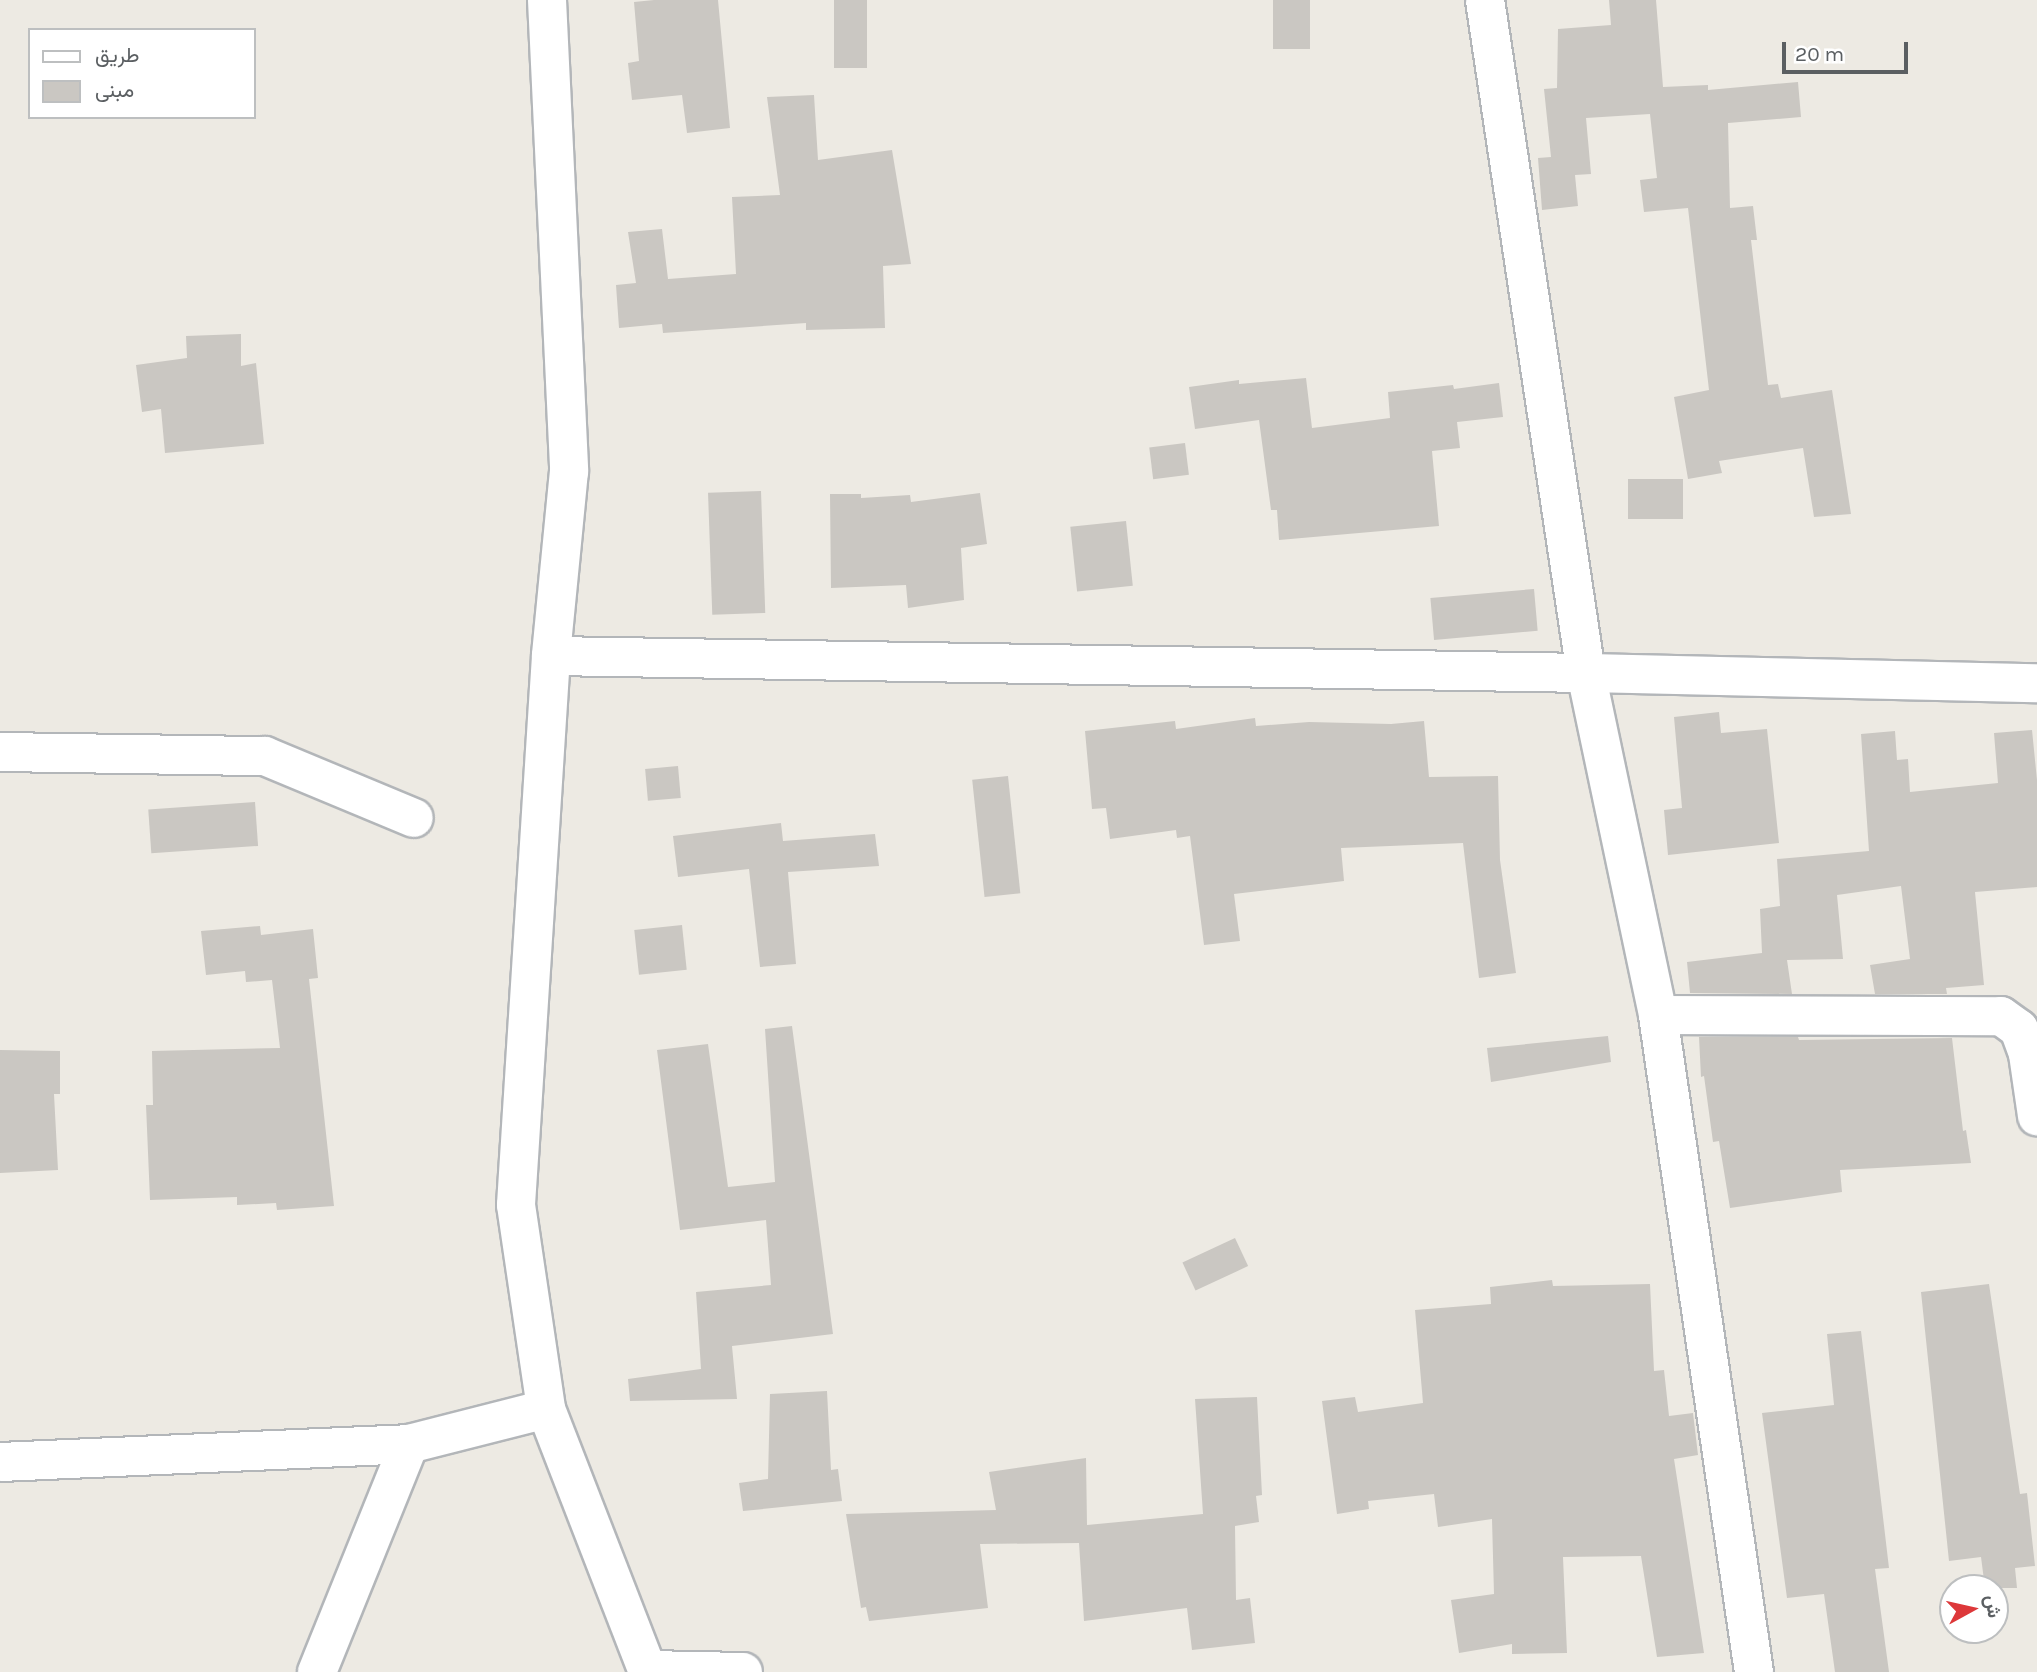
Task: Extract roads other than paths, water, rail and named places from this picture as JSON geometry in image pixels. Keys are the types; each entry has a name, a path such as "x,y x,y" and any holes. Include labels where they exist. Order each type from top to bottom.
{"street":[{"path":"547,0 569,471 551,656 516,1205 546,1409 648,1671 743,1672"},
{"path":"1485,0 1586,673 1658,1015 1754,1672"},
{"path":"551,656 2037,683"},
{"path":"0,752 265,756 414,818"},
{"path":"1658,1015 2001,1016 2019,1029 2028,1054 2037,1116"},
{"path":"0,1462 409,1444 546,1409"},
{"path":"317,1672 409,1444"}]}
